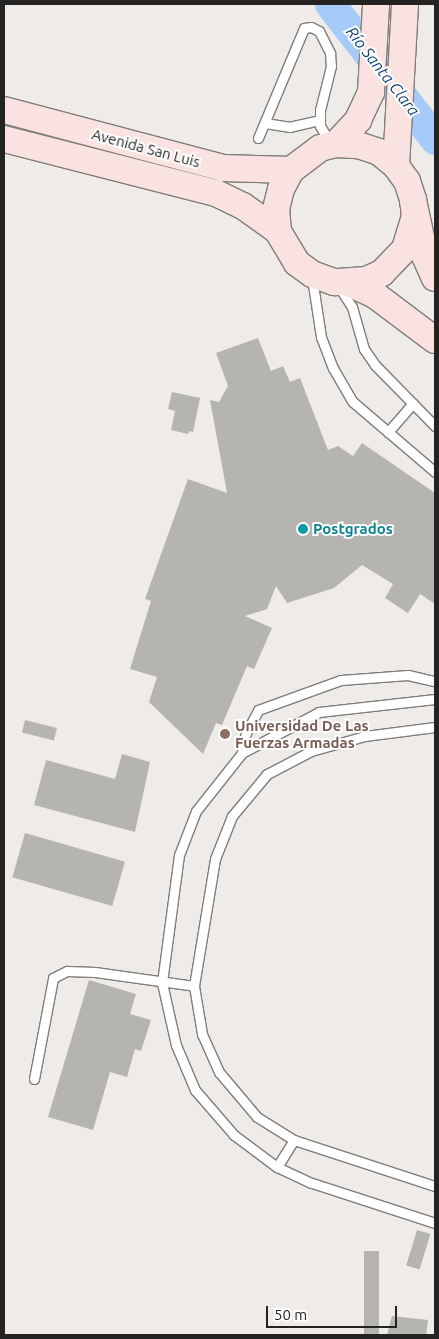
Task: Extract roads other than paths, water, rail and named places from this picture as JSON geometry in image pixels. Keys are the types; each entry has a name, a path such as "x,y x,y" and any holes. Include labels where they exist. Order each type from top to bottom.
{"street":[{"path":"396,166 404,50 405,4"},
{"path":"334,144 367,107 372,79 376,8"},
{"name":"Avenida San Luis","path":"4,110 224,168 291,170"},
{"name":"Avenida San Luis","path":"4,139 216,194 243,206 278,231"},
{"path":"435,278 426,256 407,181 396,166 378,152 358,144 334,144 308,154 291,170 281,188 276,210 278,231 297,263 332,280 375,295 435,340"},
{"path":"332,280 382,273 395,262 412,233 413,200"}],"lane":[{"path":"258,138 304,28 311,26 319,31 330,53 320,120 334,144"},
{"path":"265,123 289,127 320,120"},
{"path":"332,280 352,307 364,349 435,426"},
{"path":"332,280 321,337 333,368 353,402 435,472"},
{"path":"388,432 414,404"},
{"path":"242,753 246,733 258,710 341,680 408,675 435,681"},
{"path":"435,700 319,712 242,753 196,811 179,855 162,983 176,1045 195,1090 234,1135 277,1167 312,1183 435,1223"},
{"path":"435,727 356,738 311,751 268,774 232,816 216,859 194,986 202,1034 219,1072 257,1117 294,1140 435,1186"},
{"path":"34,1079 53,978 67,971 95,972 162,983 194,986"},
{"path":"277,1167 294,1140"}],"waterway":[{"name":"Río Santa Clara","path":"330,4 435,139"}],"place":[{"name":"Postgrados","path":"303,529"},
{"name":"Universidad De Las Fuerzas Armadas","path":"225,734"}]}
